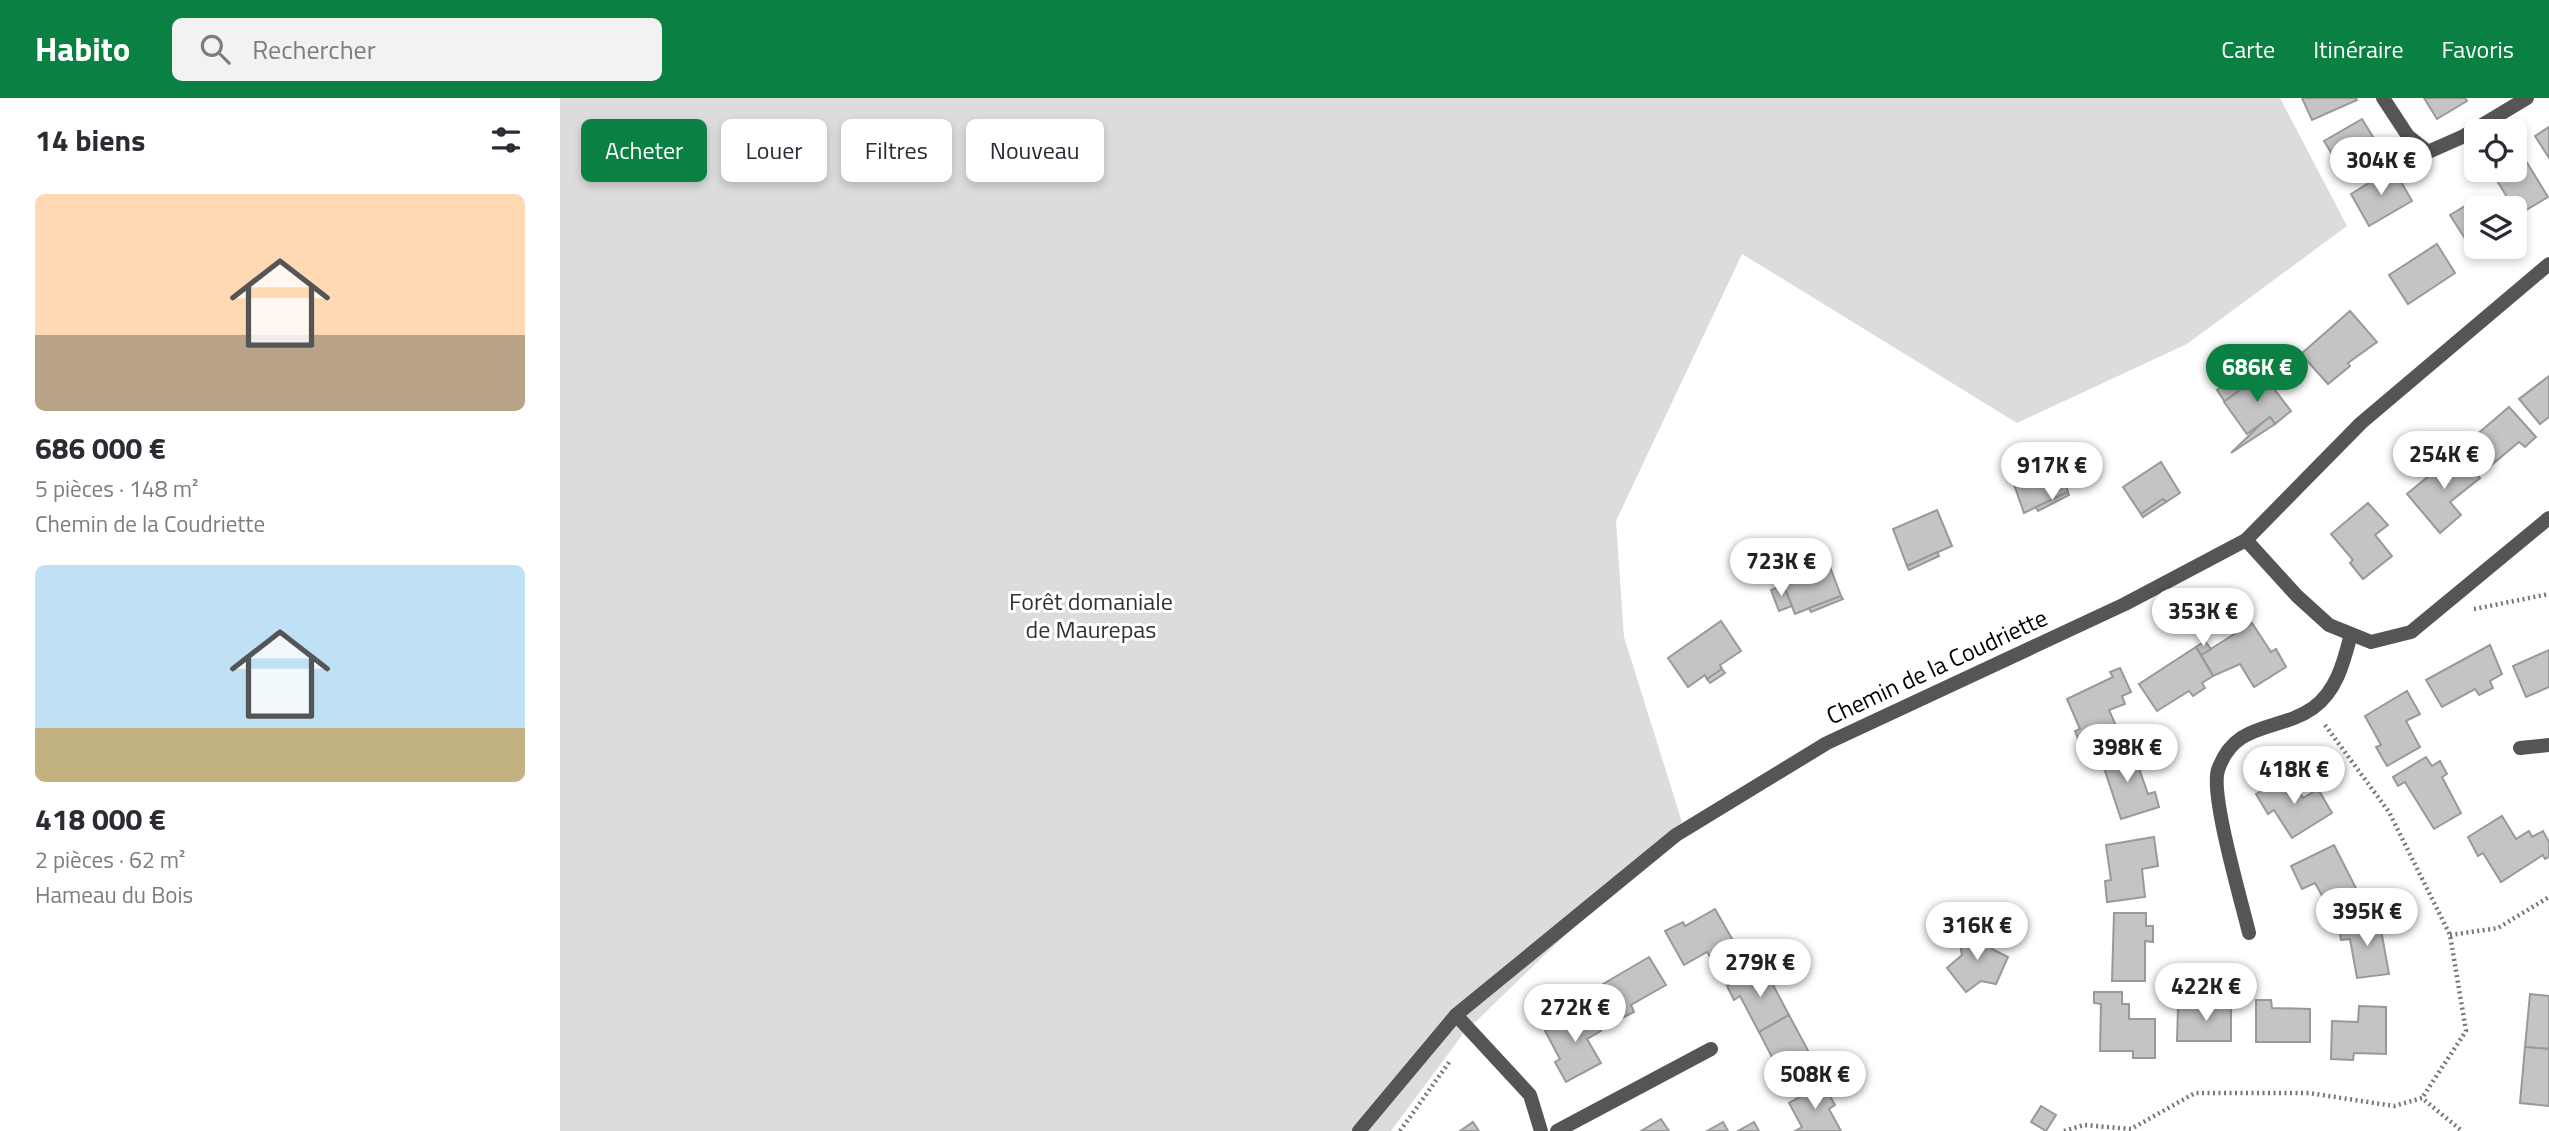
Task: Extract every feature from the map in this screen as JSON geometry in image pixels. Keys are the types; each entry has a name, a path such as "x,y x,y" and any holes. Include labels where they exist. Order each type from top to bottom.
{"street":[{"path":"2383,98 2408,136 2428,152 2462,137 2526,98"},
{"name":"Chemin de la Coudriette","path":"1359,1131 1456,1015 1687,828 1828,743 2125,604 2246,540 2361,423 2549,264"},
{"path":"2246,540 2297,596 2329,625 2371,642 2411,632 2549,518"},
{"path":"2249,933 2222,827 2217,771 2239,737 2313,708 2339,676 2351,634"},
{"path":"2520,748 2549,745"},
{"path":"1456,1015 1530,1095 1541,1131"},
{"path":"1557,1131 1711,1049"}],"path":[{"path":"2446,605 2459,612 2549,594"},
{"path":"2064,1131 2084,1125 2131,1130 2195,1093 2309,1093 2394,1106 2422,1097 2466,1031 2450,935 2389,812 2313,708"},
{"path":"2450,935 2498,928 2549,898"},
{"path":"1400,1131 1456,1052 1474,1033"},
{"path":"2422,1097 2462,1131"}],"green space":[{"name":"Forêt domaniale de Maurepas","path":"560,98 2280,98 2347,226 2187,344 2017,423 1742,254 1616,521 1624,637 1682,822 1463,1034 1391,1131 560,1131"}],"building":[{"path":"2302,98 2356,98 2357,100 2312,120"},
{"path":"2424,98 2465,98 2467,101 2437,119"},
{"path":"2362,119 2381,150 2343,172 2324,141"},
{"path":"2549,127 2549,158 2535,136"},
{"path":"2527,163 2548,197 2527,210 2527,196 2506,196 2498,182 2527,182"},
{"path":"2393,168 2412,201 2369,226 2351,194"},
{"path":"2464,207 2464,237 2450,215"},
{"path":"2437,244 2455,273 2408,304 2389,275"},
{"path":"2350,311 2377,342 2348,363 2350,366 2328,384 2301,354"},
{"path":"2241,372 2249,383 2225,402 2217,390"},
{"path":"2262,373 2291,411 2275,424 2270,417 2247,434 2224,402"},
{"path":"2549,376 2549,417 2540,424 2519,399"},
{"path":"2509,407 2536,437 2525,447 2519,442 2489,467 2468,442"},
{"path":"2270,417 2275,424 2231,453 2262,423"},
{"path":"2458,452 2480,478 2450,502 2461,515 2440,533 2407,494"},
{"path":"2056,455 2068,492 2024,513 2011,476"},
{"path":"2161,462 2180,493 2166,502 2163,499 2141,514 2123,487"},
{"path":"2068,492 2069,495 2038,511 2036,507"},
{"path":"2163,499 2166,502 2143,517 2141,514"},
{"path":"2368,503 2388,525 2375,535 2392,556 2363,579 2350,563 2353,560 2331,534"},
{"path":"1937,510 1952,546 1907,566 1893,529"},
{"path":"1937,552 1939,556 1909,570 1907,566"},
{"path":"1827,559 1841,596 1795,614 1780,577"},
{"path":"1783,585 1792,606 1779,611 1771,590"},
{"path":"1841,596 1843,599 1811,612 1809,608"},
{"path":"1721,621 1741,651 1720,665 1722,669 1707,679 1705,675 1688,687 1668,658"},
{"path":"2252,623 2271,652 2276,649 2286,667 2254,687 2240,664 2213,676 2201,655"},
{"path":"2205,641 2211,649 2201,655 2196,647"},
{"path":"2490,645 2502,674 2490,681 2493,688 2479,695 2475,689 2442,707 2426,680"},
{"path":"2196,647 2213,676 2202,683 2205,688 2193,696 2189,691 2157,711 2139,684"},
{"path":"2549,650 2549,687 2526,697 2513,666"},
{"path":"2120,668 2131,692 2122,696 2125,704 2109,710 2120,735 2083,751 2075,731 2080,729 2067,699 2113,677 2110,672"},
{"path":"1722,669 1725,673 1710,683 1707,679"},
{"path":"2407,691 2420,714 2406,721 2420,747 2387,766 2376,747 2381,745 2365,716"},
{"path":"2126,745 2131,759 2135,757 2148,794 2155,792 2159,807 2121,819 2100,756"},
{"path":"2426,757 2432,766 2440,761 2447,774 2442,777 2461,813 2434,829 2405,782 2398,786 2393,777"},
{"path":"2289,775 2303,798 2318,789 2332,813 2292,838 2274,810 2268,814 2256,794"},
{"path":"2502,816 2516,839 2529,831 2532,837 2543,831 2549,842 2549,857 2545,859 2543,855 2501,882 2483,853 2478,856 2468,837"},
{"path":"2154,837 2158,866 2142,869 2145,897 2107,902 2105,881 2111,880 2106,845"},
{"path":"2334,845 2367,910 2339,916 2334,905 2329,908 2315,883 2302,889 2291,866"},
{"path":"1715,909 1739,951 1715,964 1707,952 1684,965 1665,931 1683,922 1685,926"},
{"path":"2114,913 2146,913 2146,926 2153,926 2153,942 2145,941 2145,981 2112,981"},
{"path":"2379,919 2389,974 2357,978 2350,939 2341,940 2339,926"},
{"path":"1988,933 1992,949 2008,957 1996,984 1981,981 1966,992 1947,968 1962,955 1959,939"},
{"path":"1649,957 1666,985 1631,1005 1634,1012 1622,1018 1603,984"},
{"path":"1763,966 1789,1015 1759,1032 1740,996 1734,1000 1727,986"},
{"path":"2094,992 2122,992 2122,1004 2129,1004 2129,1019 2155,1019 2155,1058 2133,1058 2133,1051 2100,1051 2101,1004 2094,1003"},
{"path":"2530,994 2549,996 2549,1049 2525,1047"},
{"path":"2218,999 2231,999 2231,1041 2177,1041 2178,1008 2218,1008"},
{"path":"2256,1000 2271,1000 2272,1008 2310,1009 2310,1042 2256,1042"},
{"path":"2359,1006 2386,1007 2386,1054 2354,1053 2353,1060 2331,1059 2332,1021 2358,1022"},
{"path":"1588,1008 1601,1031 1587,1039 1601,1063 1566,1082 1555,1062 1560,1059 1545,1031"},
{"path":"1789,1015 1820,1073 1790,1089 1783,1079 1778,1082 1770,1068 1776,1065 1759,1032"},
{"path":"2525,1047 2549,1049 2549,1106 2520,1103"},
{"path":"1823,1084 1835,1105 1829,1109 1841,1131 1795,1131 1802,1127 1789,1103"},
{"path":"2041,1106 2056,1115 2046,1131 2031,1122"},
{"path":"1661,1119 1669,1131 1641,1131"},
{"path":"1473,1122 1479,1131 1460,1131"},
{"path":"1723,1122 1728,1131 1707,1131"},
{"path":"1754,1122 1759,1131 1738,1131"}]}
